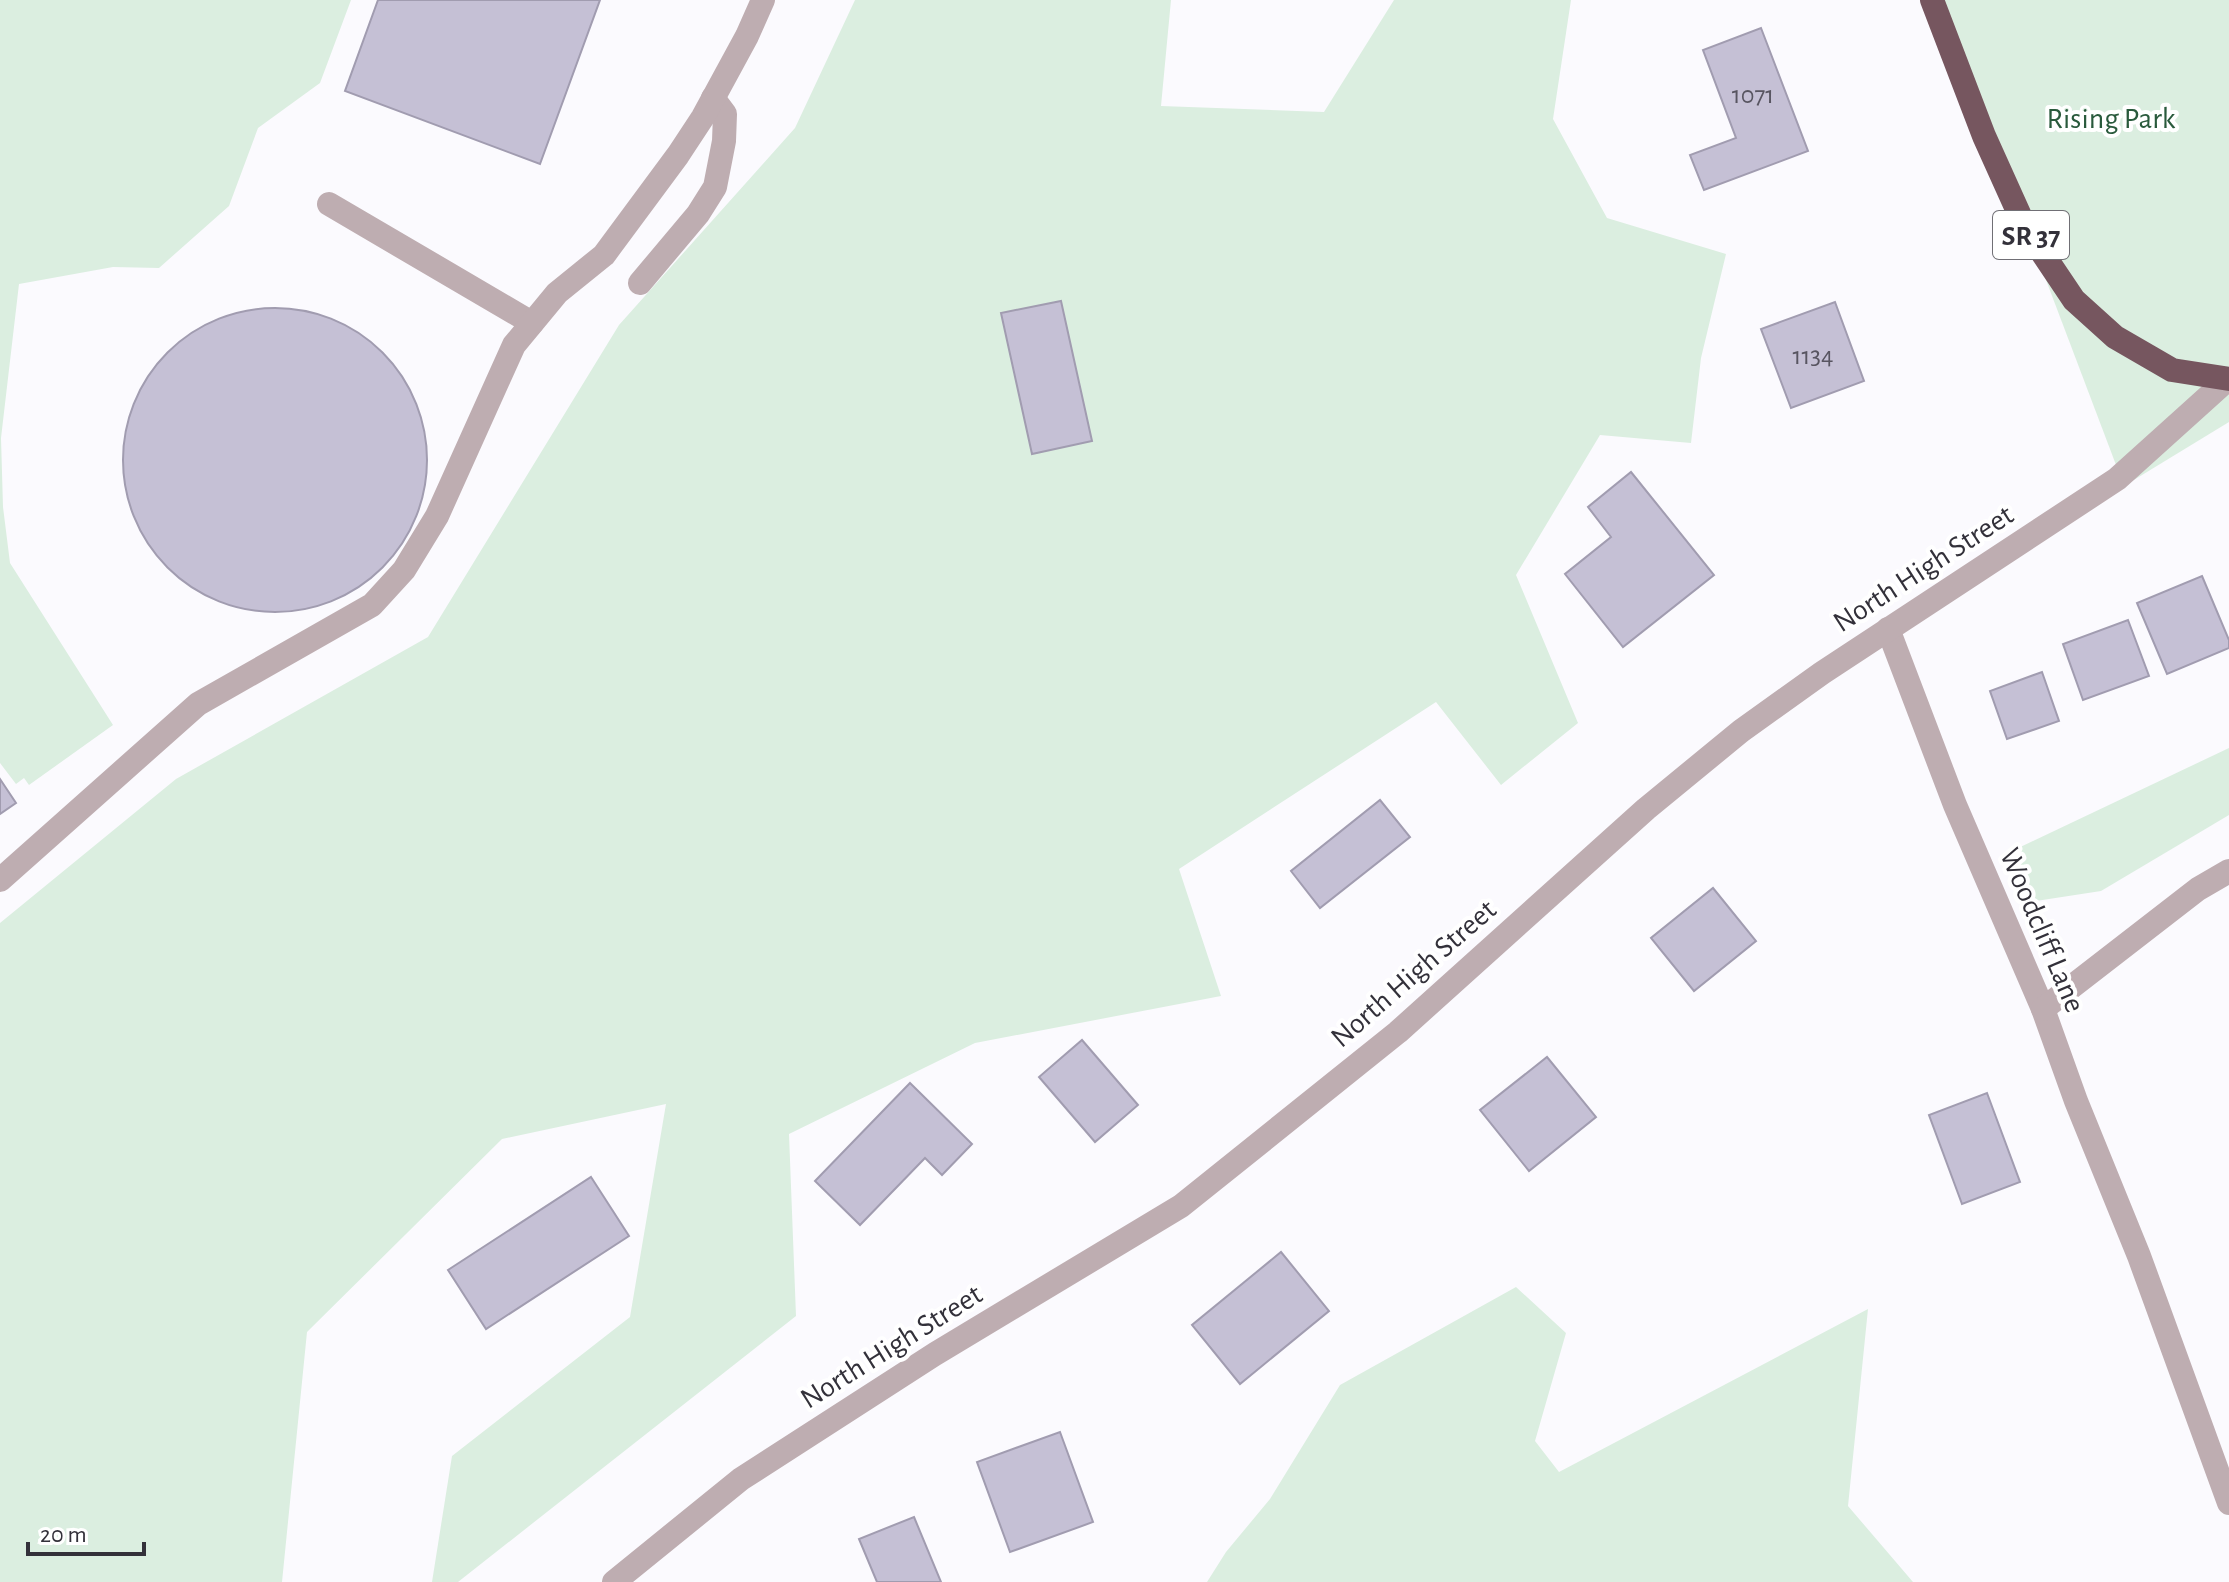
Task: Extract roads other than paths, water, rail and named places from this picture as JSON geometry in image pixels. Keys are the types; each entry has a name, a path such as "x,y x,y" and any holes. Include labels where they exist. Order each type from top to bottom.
{"highway":[{"name":"SR 37","path":"1932,0 1984,136 2025,227 2074,300 2115,337 2172,370 2228,379"}],"street":[{"path":"0,880 198,704 372,605 404,570 437,516 514,345 557,293 604,255 678,155 747,36 763,0"},
{"path":"640,283 698,214 715,187 724,141 725,114 713,98"},
{"path":"329,204 532,323"},
{"name":"North High Street","path":"614,1582 741,1479 935,1354 1181,1206 1398,1032 1646,809 1741,731 1822,673 2117,479 2228,379"},
{"name":"Woodcliff Lane","path":"1888,629 1955,805 2043,1009 2076,1101 2139,1256 2229,1503"},
{"path":"2043,1009 2198,889 2229,871"}],"park label":[{"name":"Rising Park","path":"2111,118"}]}
